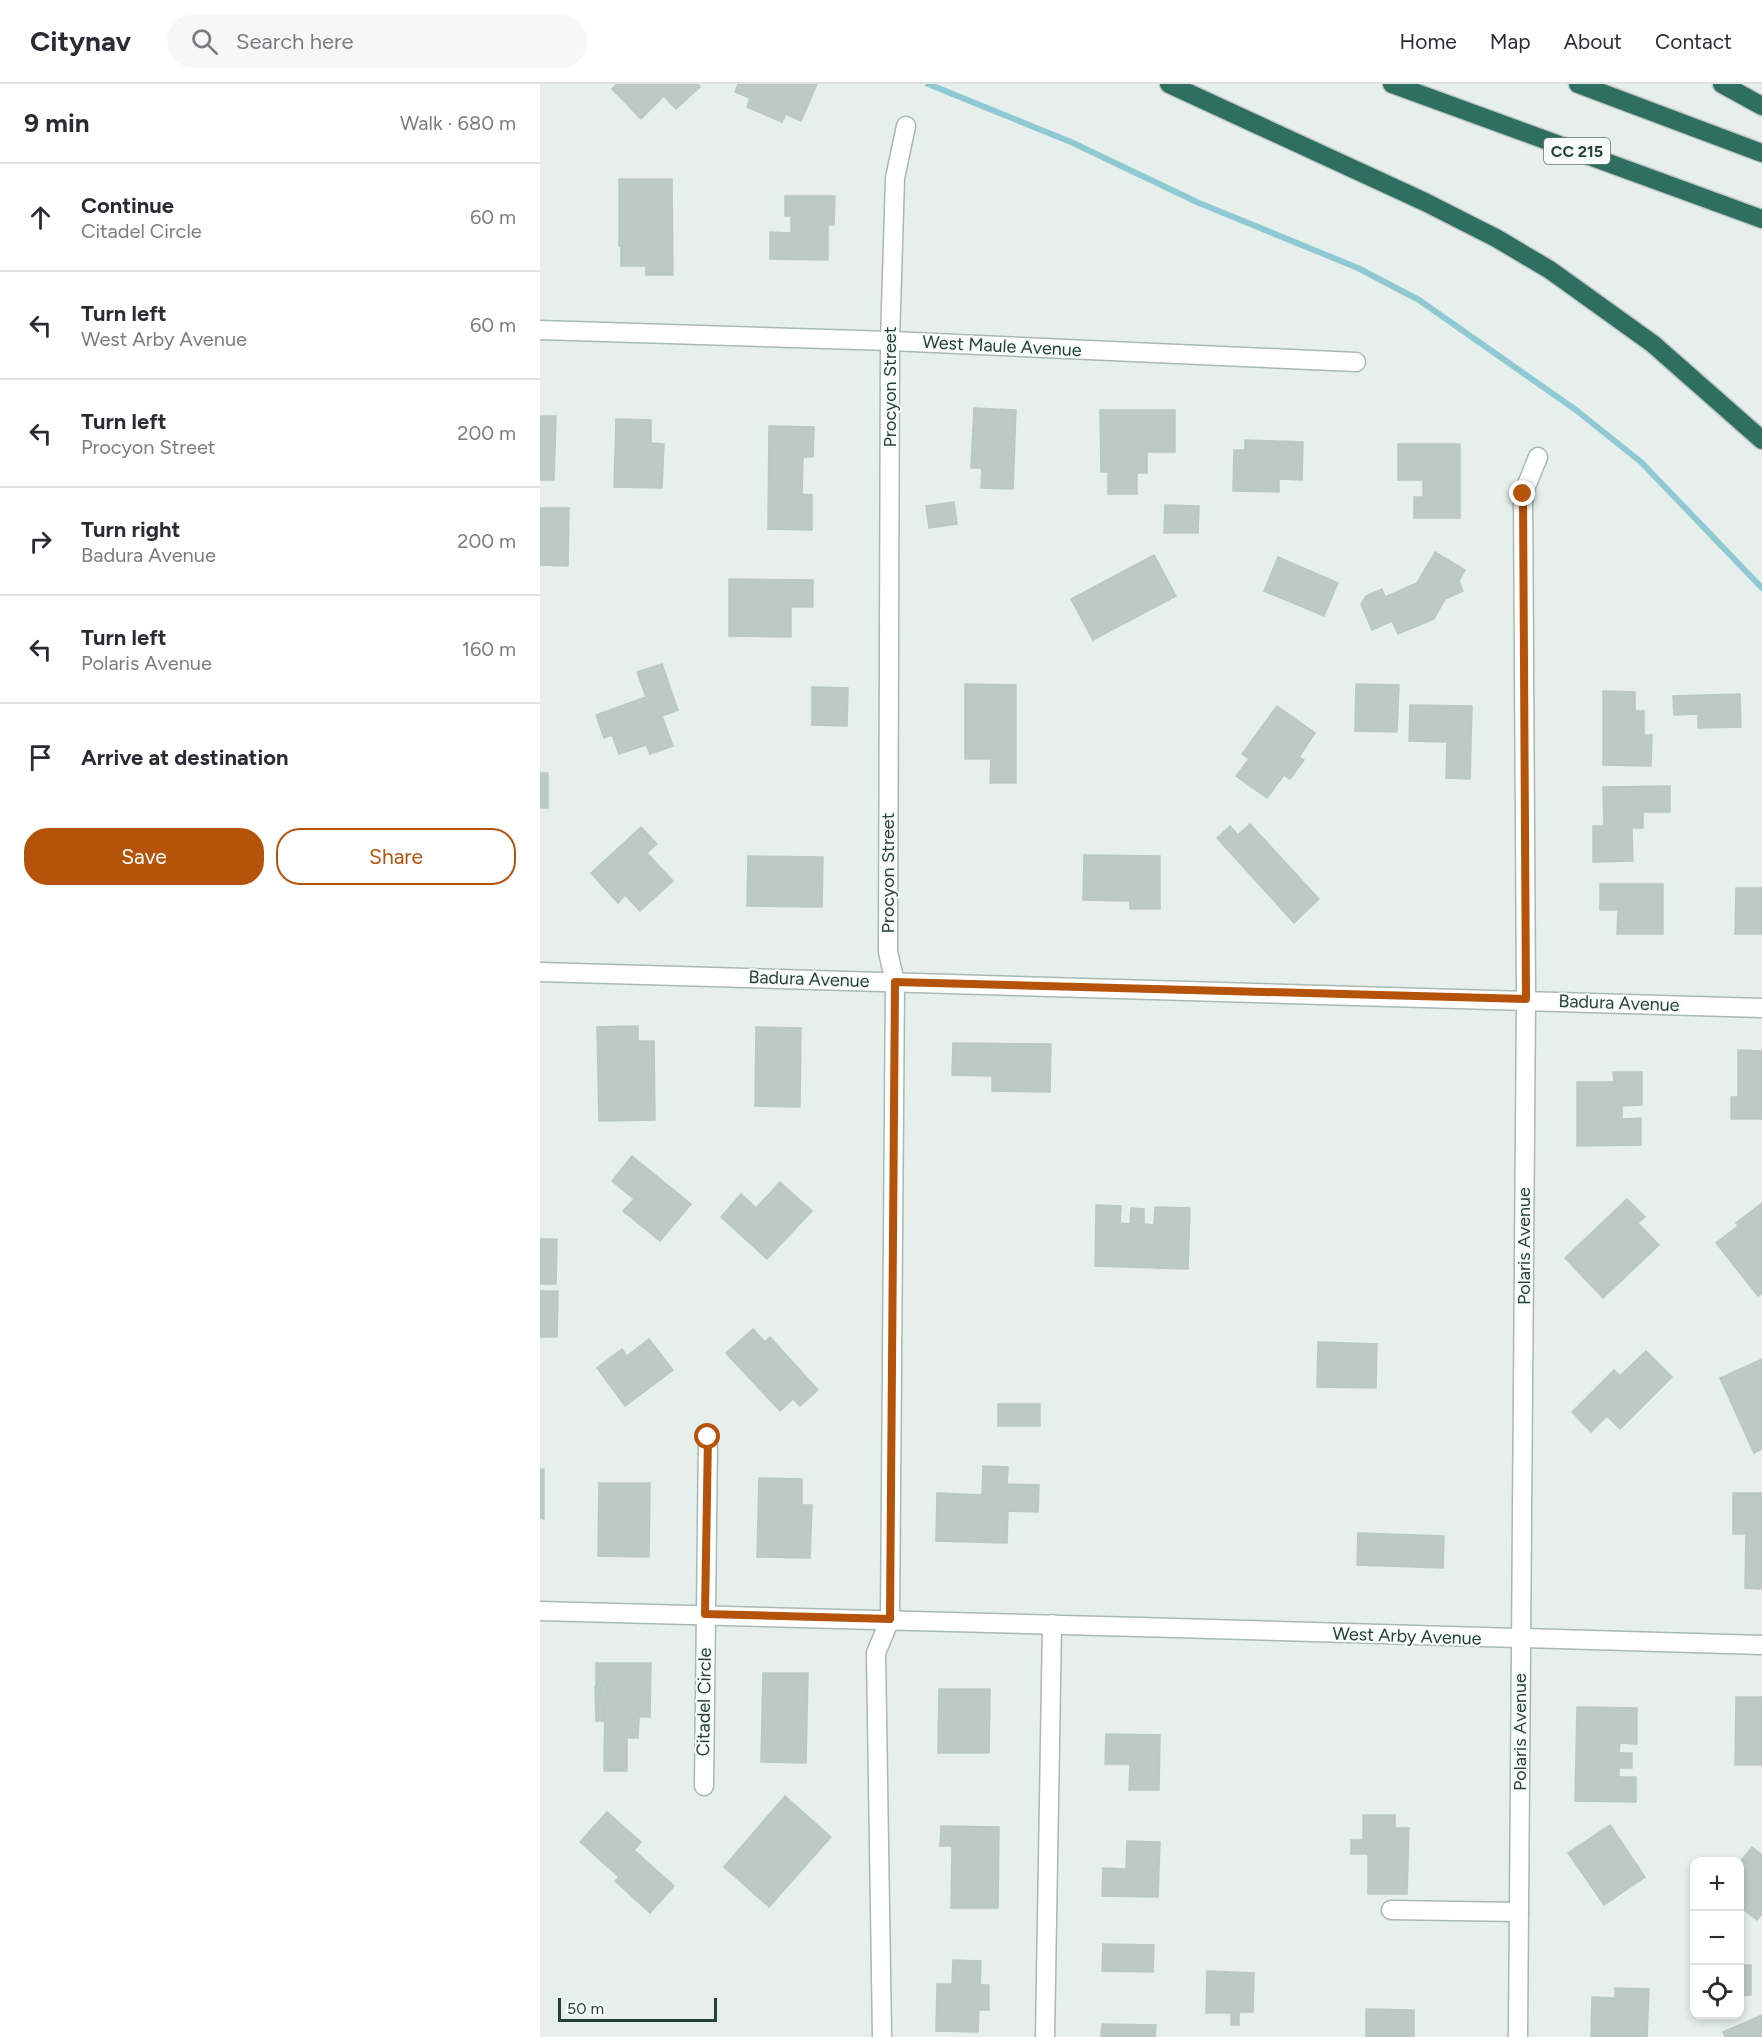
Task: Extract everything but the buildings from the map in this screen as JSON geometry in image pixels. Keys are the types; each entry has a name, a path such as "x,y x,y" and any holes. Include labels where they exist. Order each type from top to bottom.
{"highway":[{"path":"1169,84 1425,202 1496,238 1541,265 1653,344 1762,440"},
{"name":"CC 215","path":"1392,84 1762,219"},
{"path":"1578,84 1762,153"},
{"path":"1722,84 1762,106"}],"street":[{"name":"Procyon Street","path":"890,1619 895,982 888,952 890,341 895,178 906,126"},
{"name":"West Maule Avenue","path":"540,330 890,341 1356,362"},
{"name":"Polaris Avenue","path":"1518,2037 1526,999 1523,494 1538,457"},
{"name":"Badura Avenue","path":"540,972 1526,999 1762,1008"},
{"name":"Citadel Circle","path":"704,1786 708,1437"},
{"name":"West Arby Avenue","path":"540,1611 1762,1645"},
{"path":"882,2037 876,1653 890,1619"},
{"path":"1045,2037 1052,1624"},
{"path":"1391,1910 1519,1912"}],"waterway":[{"path":"928,84 1071,142 1199,203 1358,268 1419,300 1576,410 1641,462 1762,588"}],"route":[{"path":"708,1437 705,1614 890,1619 895,982 1526,999 1523,494"}]}
